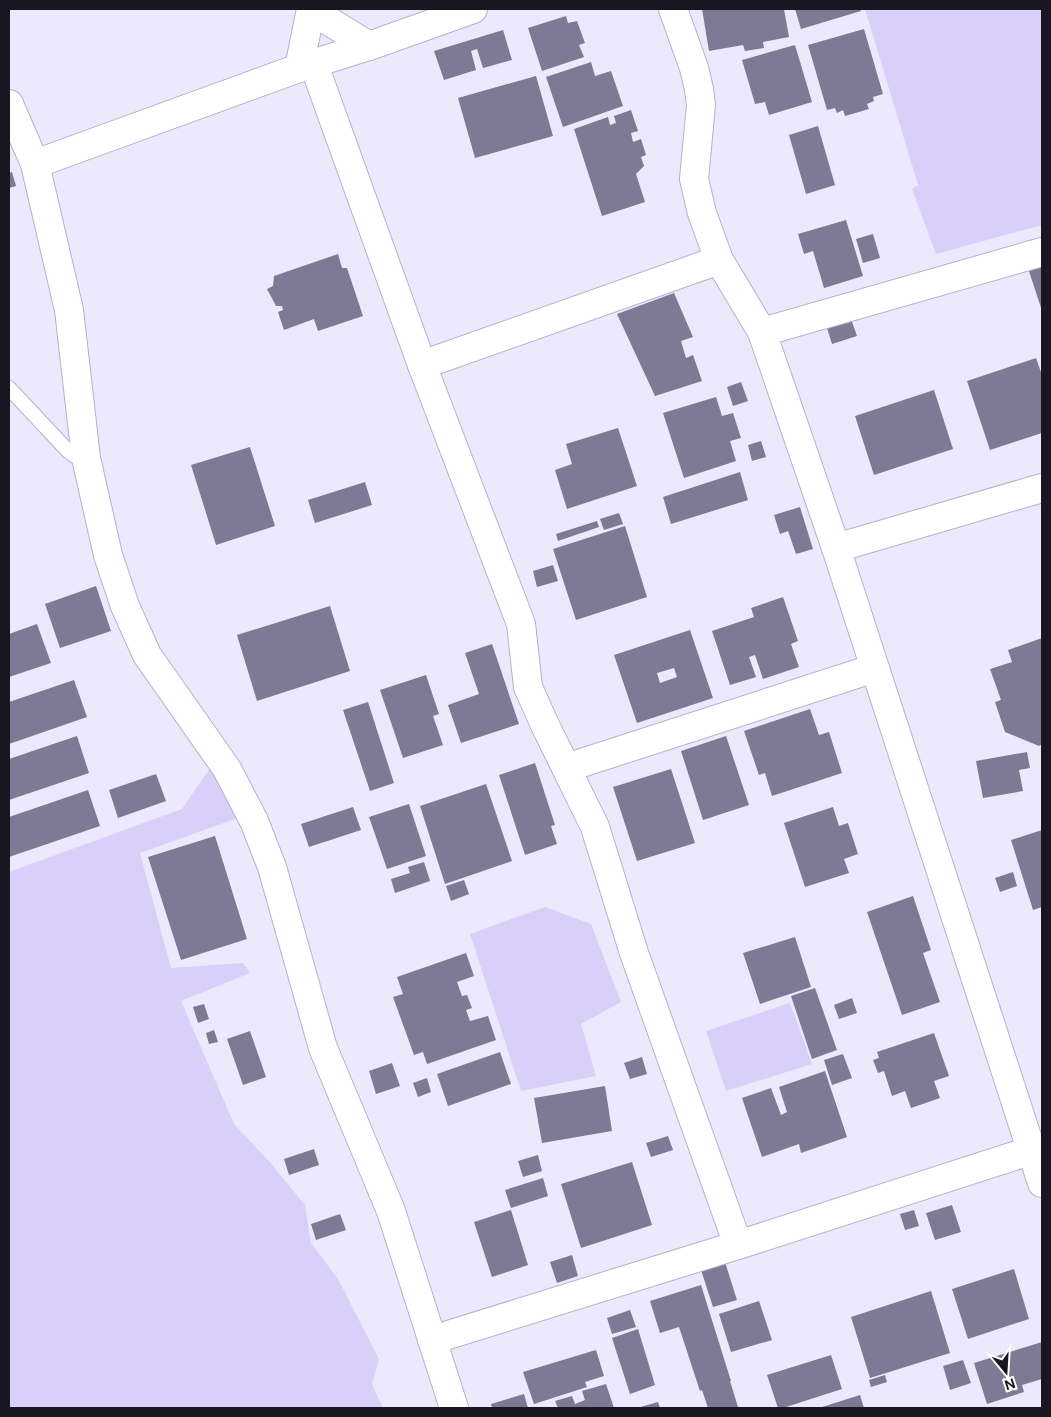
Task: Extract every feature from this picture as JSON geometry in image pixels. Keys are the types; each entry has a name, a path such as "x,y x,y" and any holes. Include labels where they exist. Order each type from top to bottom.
{"street":[{"path":"369,46 311,9 306,66 521,624 528,688 595,827 634,953 738,1245"},
{"path":"34,164 306,66 473,9"},
{"path":"673,9 694,68 699,89 701,105 694,179 702,213 719,260 762,332 1036,1149 1042,1183"},
{"path":"9,104 34,164 69,310 86,458 108,555 125,606 147,655 228,769 254,821 272,867 323,1048 391,1211 454,1408"},
{"path":"762,332 1042,252"},
{"path":"422,366 719,260"},
{"path":"836,548 1042,488"},
{"path":"566,768 875,668"},
{"path":"432,1340 738,1245 1036,1149"}],"lane":[{"path":"9,388 68,451 75,456 86,458"}],"shaded area":[{"path":"865,9 1042,9 1042,225 936,254 912,189 918,185"},
{"path":"214,762 246,815 140,853 171,968 243,963 250,973 181,1001 234,1124 268,1160 305,1205 311,1243 338,1279 379,1359 372,1384 383,1408 9,1408 9,872 182,809"},
{"path":"545,907 591,924 621,1002 581,1024 596,1076 521,1091 470,934"},
{"path":"790,1003 812,1064 726,1091 706,1031"}],"building":[{"path":"702,9 784,9 789,37 763,42 764,48 745,51 743,45 709,51"},
{"path":"795,9 860,9 861,11 801,29"},
{"path":"566,16 568,23 577,21 585,43 579,45 584,57 542,71 528,28"},
{"path":"864,29 883,94 873,97 874,101 867,104 869,109 845,116 843,110 837,113 835,108 827,110 808,45"},
{"path":"503,30 512,60 483,68 477,49 471,51 476,70 444,80 434,51"},
{"path":"795,45 812,102 769,115 765,102 755,104 742,60"},
{"path":"591,62 595,76 611,71 623,106 563,127 546,77"},
{"path":"536,76 553,136 475,158 458,98"},
{"path":"631,110 638,131 631,133 633,142 641,139 646,155 641,157 644,166 636,174 645,202 602,216 574,129 608,117 610,125 616,123 614,116"},
{"path":"818,126 835,185 806,194 789,135"},
{"path":"12,172 16,186 9,188 9,173"},
{"path":"846,220 863,276 824,288 813,251 804,254 798,234"},
{"path":"873,234 880,258 863,263 856,239"},
{"path":"338,254 342,268 347,268 363,316 318,331 314,319 284,330 278,312 283,310 282,306 276,306 267,289 273,286 274,276"},
{"path":"1042,259 1042,311 1027,265"},
{"path":"674,293 693,337 681,341 686,358 693,355 702,381 655,396 617,314"},
{"path":"850,316 857,336 832,344 826,325"},
{"path":"1036,358 1042,375 1042,433 990,450 967,381"},
{"path":"741,382 748,401 733,406 727,387"},
{"path":"934,390 953,449 874,475 855,416"},
{"path":"716,397 722,416 733,413 741,438 730,441 736,461 684,478 663,413"},
{"path":"618,428 637,486 567,509 555,470 572,464 566,444"},
{"path":"761,441 766,457 752,461 748,445"},
{"path":"250,447 275,526 216,545 191,465"},
{"path":"740,472 748,500 671,524 663,497"},
{"path":"365,482 372,505 315,523 308,500"},
{"path":"800,507 813,549 796,554 788,531 780,534 774,515"},
{"path":"619,513 623,524 604,530 600,519"},
{"path":"597,521 599,527 558,541 556,534"},
{"path":"625,526 647,597 576,620 553,549"},
{"path":"553,565 558,581 537,587 533,571"},
{"path":"96,586 111,631 60,648 45,604"},
{"path":"783,597 798,641 791,644 799,667 763,679 755,655 749,657 756,677 730,685 712,631 754,617 751,608"},
{"path":"330,606 350,671 257,701 237,635"},
{"path":"37,624 51,663 9,677 9,634"},
{"path":"690,630 713,698 637,723 614,655","holes":["674,668 677,677 660,683 657,673"]},
{"path":"1042,638 1042,744 1039,746 1005,732 995,702 1001,700 990,669 1012,662 1008,650"},
{"path":"492,644 519,724 461,743 448,705 479,694 465,653"},
{"path":"426,675 439,714 433,716 443,745 403,758 380,690"},
{"path":"74,680 87,717 9,744 9,702"},
{"path":"368,702 394,783 370,791 343,710"},
{"path":"810,709 819,735 829,732 842,773 772,796 765,773 759,775 744,731"},
{"path":"77,736 89,773 9,800 9,759"},
{"path":"726,736 749,805 703,820 681,751"},
{"path":"1027,752 1030,768 1019,770 1023,791 983,798 976,761"},
{"path":"535,763 555,825 551,826 557,844 525,855 499,775"},
{"path":"671,769 695,843 637,861 613,787"},
{"path":"156,774 166,801 118,818 109,790"},
{"path":"486,784 512,861 445,884 420,806"},
{"path":"88,790 100,826 9,857 9,817"},
{"path":"409,804 426,856 387,869 369,817"},
{"path":"353,807 361,830 309,847 301,824"},
{"path":"833,807 839,826 848,823 858,854 844,859 849,873 805,887 784,823"},
{"path":"1042,830 1042,907 1033,910 1011,840"},
{"path":"215,836 247,939 181,960 148,857"},
{"path":"424,862 430,881 395,893 391,879 410,873 408,867"},
{"path":"1013,872 1017,886 1000,892 995,878"},
{"path":"464,880 469,894 451,901 446,886"},
{"path":"913,896 931,950 923,953 940,1002 902,1015 867,912"},
{"path":"795,937 811,987 760,1004 743,953"},
{"path":"466,953 474,976 457,982 462,996 467,995 472,1008 466,1010 470,1021 488,1016 496,1040 427,1064 423,1052 414,1055 393,997 403,994 397,977"},
{"path":"815,988 837,1050 812,1059 791,996"},
{"path":"852,998 857,1013 839,1019 834,1005"},
{"path":"204,1004 209,1019 198,1023 193,1007"},
{"path":"214,1030 218,1042 209,1044 206,1033"},
{"path":"250,1031 266,1077 243,1085 227,1039"},
{"path":"934,1033 949,1076 934,1081 940,1098 911,1108 905,1091 892,1096 884,1071 878,1073 873,1060 879,1058 877,1052"},
{"path":"500,1052 511,1084 448,1106 437,1074"},
{"path":"843,1054 852,1078 832,1085 824,1060"},
{"path":"642,1057 647,1074 630,1079 624,1063"},
{"path":"392,1063 400,1086 376,1094 369,1071"},
{"path":"825,1071 847,1137 801,1153 799,1144 762,1157 742,1098 771,1088 781,1115 787,1112 779,1087"},
{"path":"427,1078 431,1092 418,1097 413,1083"},
{"path":"605,1086 612,1131 542,1143 534,1098"},
{"path":"668,1136 673,1150 651,1157 646,1143"},
{"path":"314,1149 319,1165 289,1175 284,1159"},
{"path":"538,1155 542,1171 523,1177 518,1161"},
{"path":"632,1162 652,1225 581,1248 561,1184"},
{"path":"543,1178 548,1196 511,1208 505,1190"},
{"path":"952,1205 961,1232 935,1240 926,1213"},
{"path":"511,1210 528,1265 492,1277 474,1222"},
{"path":"914,1210 919,1226 905,1230 900,1214"},
{"path":"340,1214 346,1230 316,1240 311,1224"},
{"path":"572,1255 578,1276 557,1283 550,1262"},
{"path":"725,1262 737,1300 713,1307 701,1270"},
{"path":"1014,1269 1029,1319 968,1339 952,1289"},
{"path":"701,1285 731,1381 738,1407 735,1408 708,1408 702,1390 700,1391 679,1327 660,1333 650,1301"},
{"path":"931,1291 950,1353 870,1378 851,1317"},
{"path":"759,1301 772,1340 731,1352 719,1314"},
{"path":"630,1310 636,1327 612,1334 607,1318"},
{"path":"638,1329 655,1385 630,1394 612,1338"},
{"path":"1042,1342 1042,1379 1022,1385 1024,1392 987,1404 974,1363"},
{"path":"596,1350 604,1376 585,1382 587,1387 534,1404 523,1372"},
{"path":"831,1355 842,1389 778,1408 767,1375"},
{"path":"963,1360 971,1383 950,1390 943,1366"},
{"path":"885,1375 887,1382 871,1387 869,1380"},
{"path":"606,1384 614,1408 558,1408 555,1401 572,1396 575,1404 585,1400 582,1391"},
{"path":"524,1394 528,1408 492,1408 491,1404"},
{"path":"860,1395 864,1408 819,1408"},
{"path":"658,1402 660,1408 637,1408"}]}
